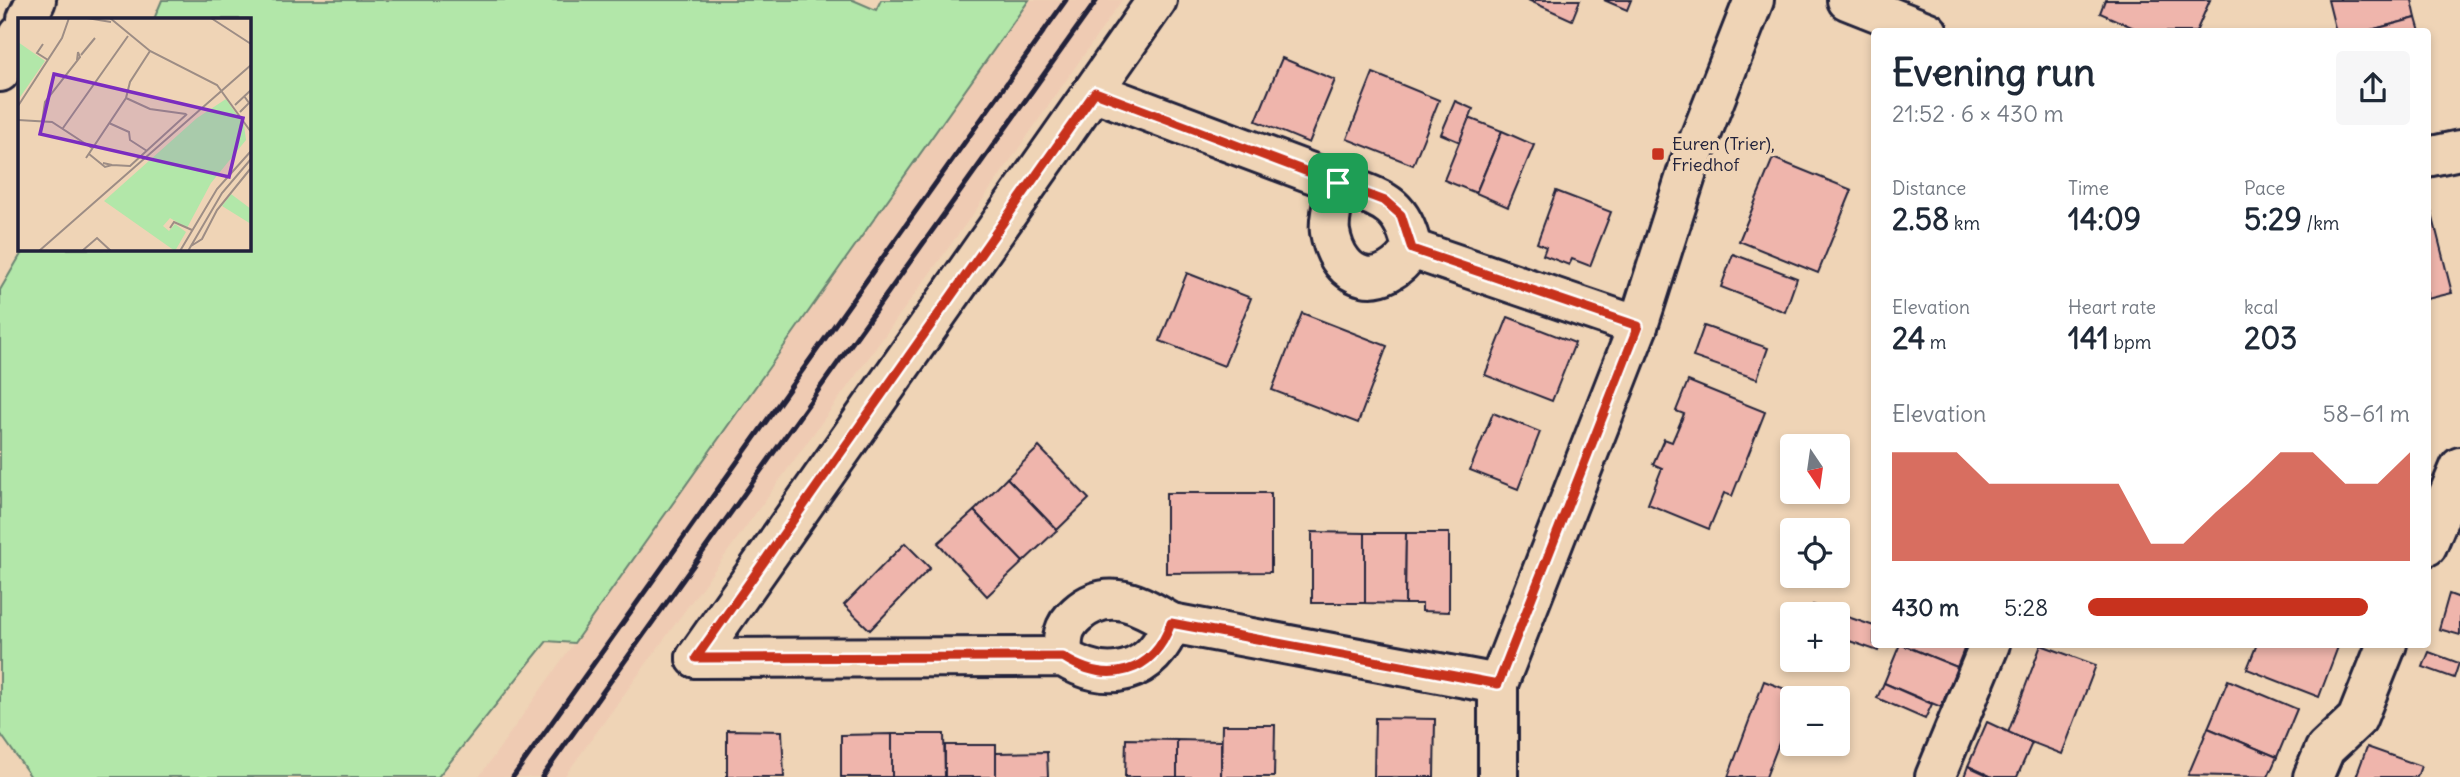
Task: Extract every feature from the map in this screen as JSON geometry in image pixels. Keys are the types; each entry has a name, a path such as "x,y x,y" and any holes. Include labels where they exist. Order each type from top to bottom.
{"street":[{"path":"27,18 36,0"},
{"path":"1157,0 696,658 1063,657 1082,669 1102,672 1138,667 1164,642 1171,623"},
{"path":"1498,777 1498,684 1638,326 1690,163 1754,0"},
{"path":"1847,0 1918,28"},
{"path":"0,72 18,38"},
{"path":"1095,92 1385,201 1401,215 1412,249"},
{"path":"2431,156 2460,150"},
{"path":"1338,183 1329,230 1341,263 1361,276 1384,276 1400,267 1412,249"},
{"path":"1412,249 1638,326"},
{"path":"2431,536 2460,467"},
{"path":"1063,657 1061,633 1070,620 1084,607 1104,598 1143,606 1171,623 1498,684"},
{"path":"1936,777 1988,648"},
{"path":"2313,777 2325,749 2357,719 2385,648"}],"shaded area":[{"path":"1029,0 1122,0 973,214 564,777 479,777"}],"green space":[{"path":"162,0 853,0 876,10 881,0 1029,0 574,643 547,641 438,777 31,777 0,733 0,290 23,250 250,250 250,18 154,18"}],"building":[{"path":"1528,0 1580,0 1572,20"},
{"path":"1604,0 1631,0 1627,10"},
{"path":"2105,0 2210,0 2198,28 2134,28 2100,13"},
{"path":"2328,0 2412,0 2416,18 2378,28 2335,28"},
{"path":"2416,18 2419,28 2378,28"},
{"path":"1282,58 1335,80 1309,143 1256,121"},
{"path":"1373,73 1439,100 1413,165 1347,139"},
{"path":"1455,101 1473,109 1460,142 1441,134"},
{"path":"1469,118 1502,131 1476,193 1444,180"},
{"path":"1502,131 1534,145 1508,207 1476,193"},
{"path":"1773,158 1852,190 1818,273 1739,241"},
{"path":"1556,191 1611,212 1590,266 1572,259 1569,265 1543,255 1546,247 1537,243"},
{"path":"2431,210 2452,293 2431,298"},
{"path":"1733,254 1797,278 1785,312 1721,287"},
{"path":"1187,273 1251,298 1224,366 1160,341"},
{"path":"1302,313 1387,346 1358,423 1272,390"},
{"path":"1508,317 1575,343 1552,401 1485,375"},
{"path":"1704,326 1768,348 1757,379 1693,357"},
{"path":"1688,381 1765,412 1732,496 1724,493 1709,529 1648,504 1662,468 1653,464 1664,439 1672,442 1684,414 1676,411"},
{"path":"1493,413 1540,432 1518,489 1470,470"},
{"path":"1039,447 1089,499 1057,530 1007,478"},
{"path":"1007,478 1057,530 1023,562 974,511"},
{"path":"1166,493 1271,493 1271,572 1166,573"},
{"path":"974,511 1023,562 987,596 938,543"},
{"path":"1312,532 1365,533 1365,603 1312,603"},
{"path":"1365,533 1406,533 1405,604 1365,603"},
{"path":"1406,533 1449,533 1449,612 1422,611 1422,604 1405,604"},
{"path":"905,543 930,568 870,630 844,605"},
{"path":"2449,594 2460,598 2460,635 2439,629"},
{"path":"1850,618 1871,625 1871,648 1879,648 1878,651 1850,641"},
{"path":"1898,648 1910,648 1957,667 1941,707 1884,683"},
{"path":"1910,648 1964,648 1957,667"},
{"path":"2040,648 2049,648 2096,665 2062,754 2008,733"},
{"path":"2255,648 2337,648 2319,697 2247,669"},
{"path":"2429,652 2459,663 2454,678 2423,667"},
{"path":"2228,680 2297,709 2277,757 2208,728"},
{"path":"1764,681 1780,687 1780,740 1766,777 1728,777"},
{"path":"1884,683 1932,704 1925,719 1877,698"},
{"path":"1375,718 1435,719 1434,777 1374,777"},
{"path":"1987,722 2032,743 2017,777 1992,777 1968,766"},
{"path":"1222,725 1275,725 1274,777 1221,777"},
{"path":"2208,728 2277,757 2268,777 2188,775"},
{"path":"727,730 782,731 784,777 727,777"},
{"path":"892,734 892,777 841,777 841,735"},
{"path":"892,734 944,734 945,777 892,777"},
{"path":"1126,739 1177,740 1177,777 1125,777"},
{"path":"1177,740 1221,741 1221,777 1177,777"},
{"path":"945,745 996,745 996,777 945,777"},
{"path":"2367,747 2421,766 2417,777 2356,777"},
{"path":"1047,752 1048,777 996,777 996,753"},
{"path":"1968,766 1992,777 1964,777"}],"railway":[{"path":"513,777 1066,0"},
{"path":"542,777 1097,0"}],"place":[{"name":"Euren (Trier), Friedhof","path":"1658,154"}],"route":[{"path":"1095,92 1338,183 1385,201 1401,215 1412,249 1638,326 1498,684 1171,623 1164,642 1151,656 1138,667 1122,671 1082,669 1063,657 696,658 1095,92"}]}
